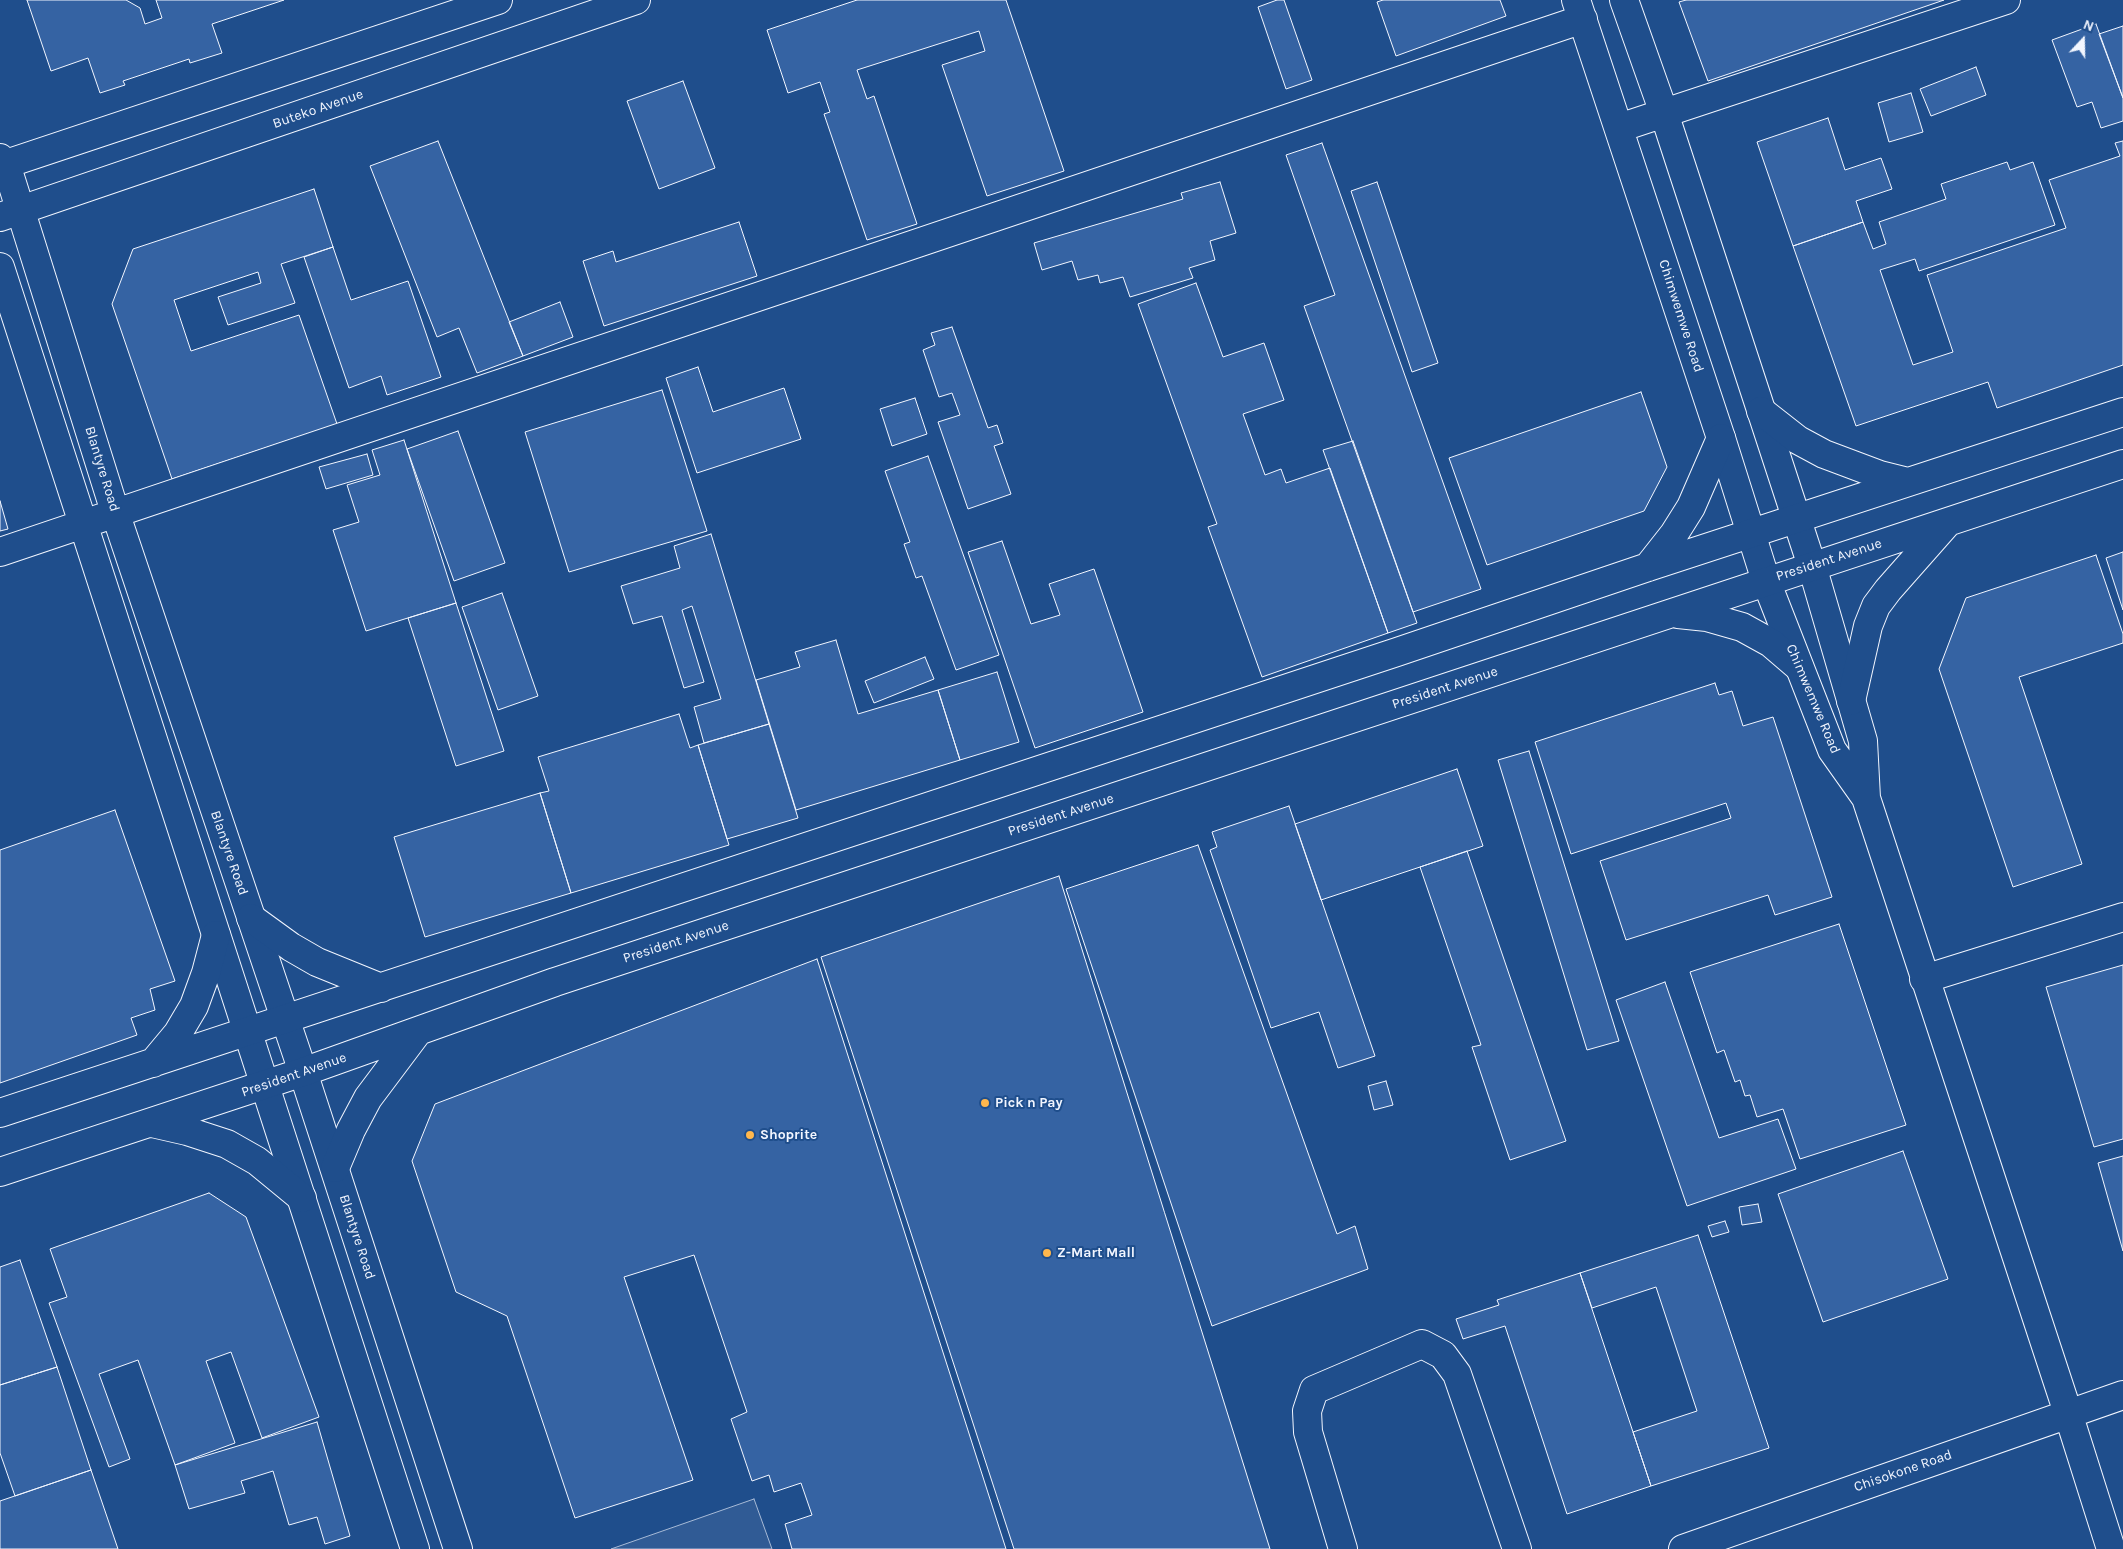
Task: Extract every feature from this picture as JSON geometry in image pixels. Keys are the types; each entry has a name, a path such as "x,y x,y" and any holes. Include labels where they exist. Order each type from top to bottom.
{"street":[{"path":"2,163 498,0"},
{"name":"Buteko Avenue","path":"10,214 636,0"},
{"name":"Chimwemwe Road","path":"1624,0 1664,113 1812,566 1862,741 1866,798"},
{"path":"1619,128 2006,0"},
{"path":"0,552 116,514 1579,9"},
{"name":"Chimwemwe Road","path":"1579,9 1721,438 1766,581 1832,750 1866,798"},
{"name":"Blantyre Road","path":"2,163 10,214 116,514 304,1072 458,1549"},
{"path":"0,267 415,1549"},
{"path":"1761,411 1798,440 1824,454 1880,475 1908,482"},
{"path":"0,1113 1398,652 1648,567 2123,412"},
{"path":"1648,567 1674,534 1691,507 1721,438"},
{"name":"President Avenue","path":"0,1172 416,1034 555,982 2123,464"},
{"path":"1851,701 1868,626 1876,606 1949,521"},
{"path":"1672,614 1707,617 1742,627 1771,643 1799,667"},
{"path":"1866,798 2111,1549"},
{"path":"1924,979 2123,917"},
{"path":"251,918 291,947 317,962 381,988"},
{"path":"153,1063 178,1033 194,1006 206,973 216,935"},
{"path":"335,1168 351,1130 368,1098 416,1034"},
{"path":"152,1123 187,1131 227,1144 257,1161 302,1198"},
{"path":"1343,1549 1308,1432 1306,1411 1314,1390 1422,1344 1443,1355 1456,1374 1517,1549"},
{"name":"Chisokone Road","path":"1683,1549 2123,1395"}],"shaded area":[{"path":"754,1499 772,1549 611,1549"}],"building":[{"path":"27,0 126,0 140,8 145,24 162,18 156,0 284,0 212,24 222,53 190,63 189,59 123,81 125,85 100,93 88,58 51,71"},
{"path":"857,0 1006,0 1064,171 987,196 942,65 985,51 979,31 857,70 867,99 874,96 917,224 867,240 824,114 830,112 820,82 788,93 767,30"},
{"path":"1277,0 1284,0 1312,80 1286,89 1258,7"},
{"path":"1383,0 1500,0 1506,16 1396,56 1377,2"},
{"path":"1686,0 1944,0 1708,81 1679,2"},
{"path":"2096,24 2123,98 2123,121 2101,128 2092,102 2077,107 2052,40"},
{"path":"2123,26 2123,98 2099,34"},
{"path":"1976,67 1986,95 1931,116 1920,89"},
{"path":"683,81 715,168 659,189 627,101"},
{"path":"1911,93 1923,132 1889,142 1878,103"},
{"path":"1828,118 1845,170 1881,158 1892,189 1856,201 1863,222 1793,246 1757,142"},
{"path":"438,141 523,356 477,373 459,328 437,337 370,166"},
{"path":"2123,141 2123,365 1997,408 1988,382 1856,426 1793,246 1863,222 1873,249 1886,244 1879,222 1946,199 1941,184 2007,162 2010,170 2033,162 2055,225 1919,271 1915,259 1880,270 1913,365 1953,352 1927,275 2066,228 2049,180 2120,156 2115,143"},
{"path":"1322,143 1481,589 1413,612 1304,306 1335,295 1286,155"},
{"path":"1220,182 1236,233 1210,241 1215,260 1189,268 1193,278 1130,297 1123,277 1100,283 1098,275 1078,280 1072,261 1042,270 1034,243 1183,199 1181,193"},
{"path":"1377,182 1438,363 1412,372 1351,191"},
{"path":"314,189 333,247 281,264 295,303 228,325 218,297 261,283 258,272 174,300 191,351 299,315 337,424 172,479 112,304 133,249"},
{"path":"739,222 757,276 604,326 583,261 613,251 616,262"},
{"path":"333,247 351,300 408,281 441,377 387,395 381,376 349,388 304,257"},
{"path":"1196,283 1223,357 1264,343 1284,400 1243,414 1265,475 1281,469 1286,483 1330,468 1388,633 1262,677 1208,527 1217,524 1138,304"},
{"path":"560,302 573,337 523,356 509,322"},
{"path":"952,327 988,428 997,425 1003,443 994,446 1011,494 968,509 938,422 960,415 952,393 939,397 923,350 935,345 931,333"},
{"path":"698,367 713,412 784,388 801,439 697,473 666,378"},
{"path":"662,390 707,531 569,572 525,432"},
{"path":"1641,392 1667,467 1644,511 1487,565 1449,458"},
{"path":"915,398 927,434 892,446 880,409"},
{"path":"458,431 505,563 454,581 407,449"},
{"path":"404,440 456,603 366,631 333,530 359,522 347,485 380,475 372,450"},
{"path":"1353,441 1417,623 1388,633 1323,450"},
{"path":"367,454 373,475 326,489 319,467"},
{"path":"928,456 999,655 956,670 922,576 916,578 904,544 910,542 885,471"},
{"path":"0,501 8,529 0,531"},
{"path":"711,534 769,724 704,743 694,707 721,699 692,606 682,610 704,682 684,688 662,616 633,624 621,586 680,568 674,546"},
{"path":"1002,541 1031,624 1060,615 1049,584 1094,569 1143,712 1035,748 968,552"},
{"path":"2123,552 2123,610 2106,558"},
{"path":"2096,555 2123,634 2123,643 2019,677 2082,864 2013,887 1939,669 1966,598"},
{"path":"502,593 538,696 498,710 462,607"},
{"path":"456,603 504,751 456,766 408,618"},
{"path":"836,640 858,714 938,690 960,760 796,810 756,680 800,667 795,652"},
{"path":"925,657 934,679 874,703 865,681"},
{"path":"997,672 1019,742 960,760 938,690"},
{"path":"1715,683 1719,695 1732,691 1743,726 1773,717 1832,897 1775,915 1768,895 1626,940 1600,861 1731,818 1726,803 1571,854 1535,742"},
{"path":"679,714 690,748 698,745 729,845 571,893 540,793 549,791 538,757"},
{"path":"769,724 798,818 727,839 698,745"},
{"path":"1529,751 1619,1041 1587,1050 1498,760"},
{"path":"1457,769 1483,846 1321,900 1295,824"},
{"path":"540,793 571,893 425,937 394,837"},
{"path":"1289,806 1375,1056 1338,1068 1319,1012 1271,1028 1210,850 1217,847 1212,832"},
{"path":"115,810 175,981 150,989 155,1010 131,1018 137,1035 0,1083 0,850"},
{"path":"1198,845 1337,1234 1355,1226 1368,1269 1212,1326 1066,889"},
{"path":"1467,851 1566,1141 1510,1160 1472,1047 1481,1045 1420,867"},
{"name":"Z-Mart Mall","path":"1059,876 1270,1549 1014,1549 821,957"},
{"path":"1839,924 1906,1125 1800,1159 1783,1109 1757,1117 1750,1095 1745,1096 1740,1080 1735,1082 1724,1050 1717,1053 1690,972"},
{"path":"817,959 1006,1549 792,1549 785,1524 812,1515 801,1483 774,1492 769,1475 752,1481 731,1419 747,1412 694,1255 624,1277 693,1480 575,1518 507,1316 456,1292 412,1161 435,1104"},
{"path":"2123,965 2123,1139 2094,1147 2046,987"},
{"path":"1665,982 1719,1138 1778,1119 1796,1169 1687,1206 1616,1000"},
{"path":"1386,1081 1393,1105 1374,1110 1368,1086"},
{"path":"1903,1151 1948,1279 1823,1322 1778,1194"},
{"path":"2123,1156 2123,1251 2098,1163"},
{"path":"209,1193 246,1217 319,1417 262,1438 231,1352 206,1361 235,1443 175,1465 138,1360 99,1374 130,1459 109,1467 49,1303 67,1297 50,1249"},
{"path":"1758,1204 1762,1222 1742,1225 1739,1207"},
{"path":"1725,1221 1729,1232 1712,1237 1708,1226"},
{"path":"1698,1235 1769,1448 1651,1486 1633,1432 1697,1411 1656,1287 1592,1308 1580,1273"},
{"path":"20,1260 57,1367 0,1385 0,1267"},
{"path":"1580,1273 1651,1486 1567,1514 1505,1326 1463,1339 1456,1319 1499,1305 1497,1300"},
{"path":"57,1367 91,1470 15,1496 0,1453 0,1385"},
{"path":"317,1422 350,1536 325,1544 317,1517 289,1525 273,1471 241,1481 245,1493 189,1509 175,1465"},
{"path":"91,1470 118,1549 0,1549 0,1501"}],"place":[{"name":"Pick n Pay","path":"985,1103"},
{"name":"Shoprite","path":"750,1135"},
{"name":"Z-Mart Mall","path":"1047,1253"}]}
